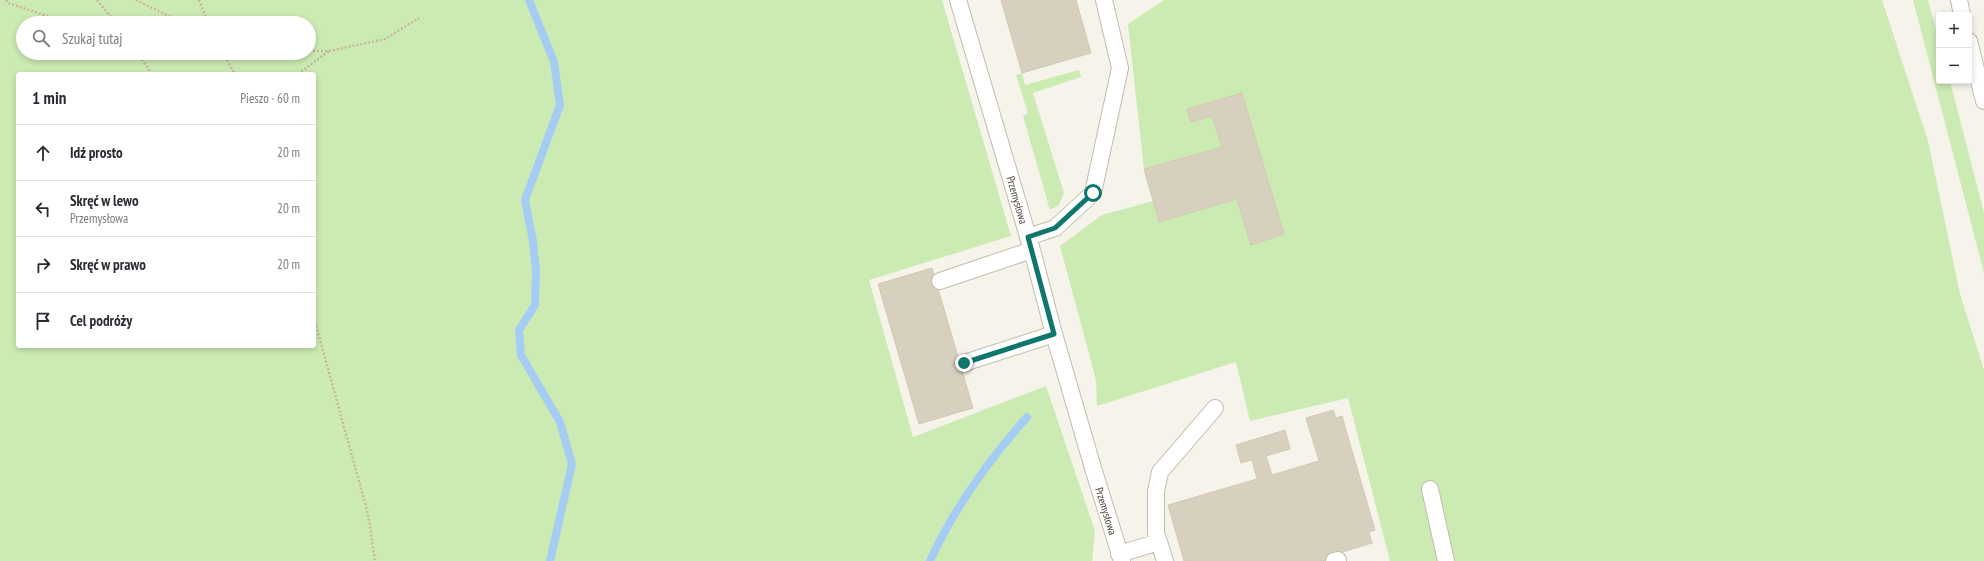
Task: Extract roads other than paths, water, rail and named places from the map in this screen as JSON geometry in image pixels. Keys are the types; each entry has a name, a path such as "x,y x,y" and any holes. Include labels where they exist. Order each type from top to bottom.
{"lane":[{"name":"Przemysłowa","path":"958,0 1030,243 1054,334 1120,557"},
{"path":"940,281 1030,243 1055,228 1093,193 1120,68 1104,0"},
{"path":"1959,0 1961,12"},
{"path":"1971,48 1984,101"},
{"path":"964,363 1054,334"},
{"path":"1165,561 1156,533 1156,491 1160,472 1215,408"},
{"path":"1430,489 1446,561"},
{"path":"1120,557 1159,542"}],"waterway":[{"path":"529,0 554,62 560,105 525,200 533,241 536,270 535,305 519,330 521,355 560,422 572,464 550,561"},
{"path":"930,561 950,522 973,485 999,450 1027,417"}]}
